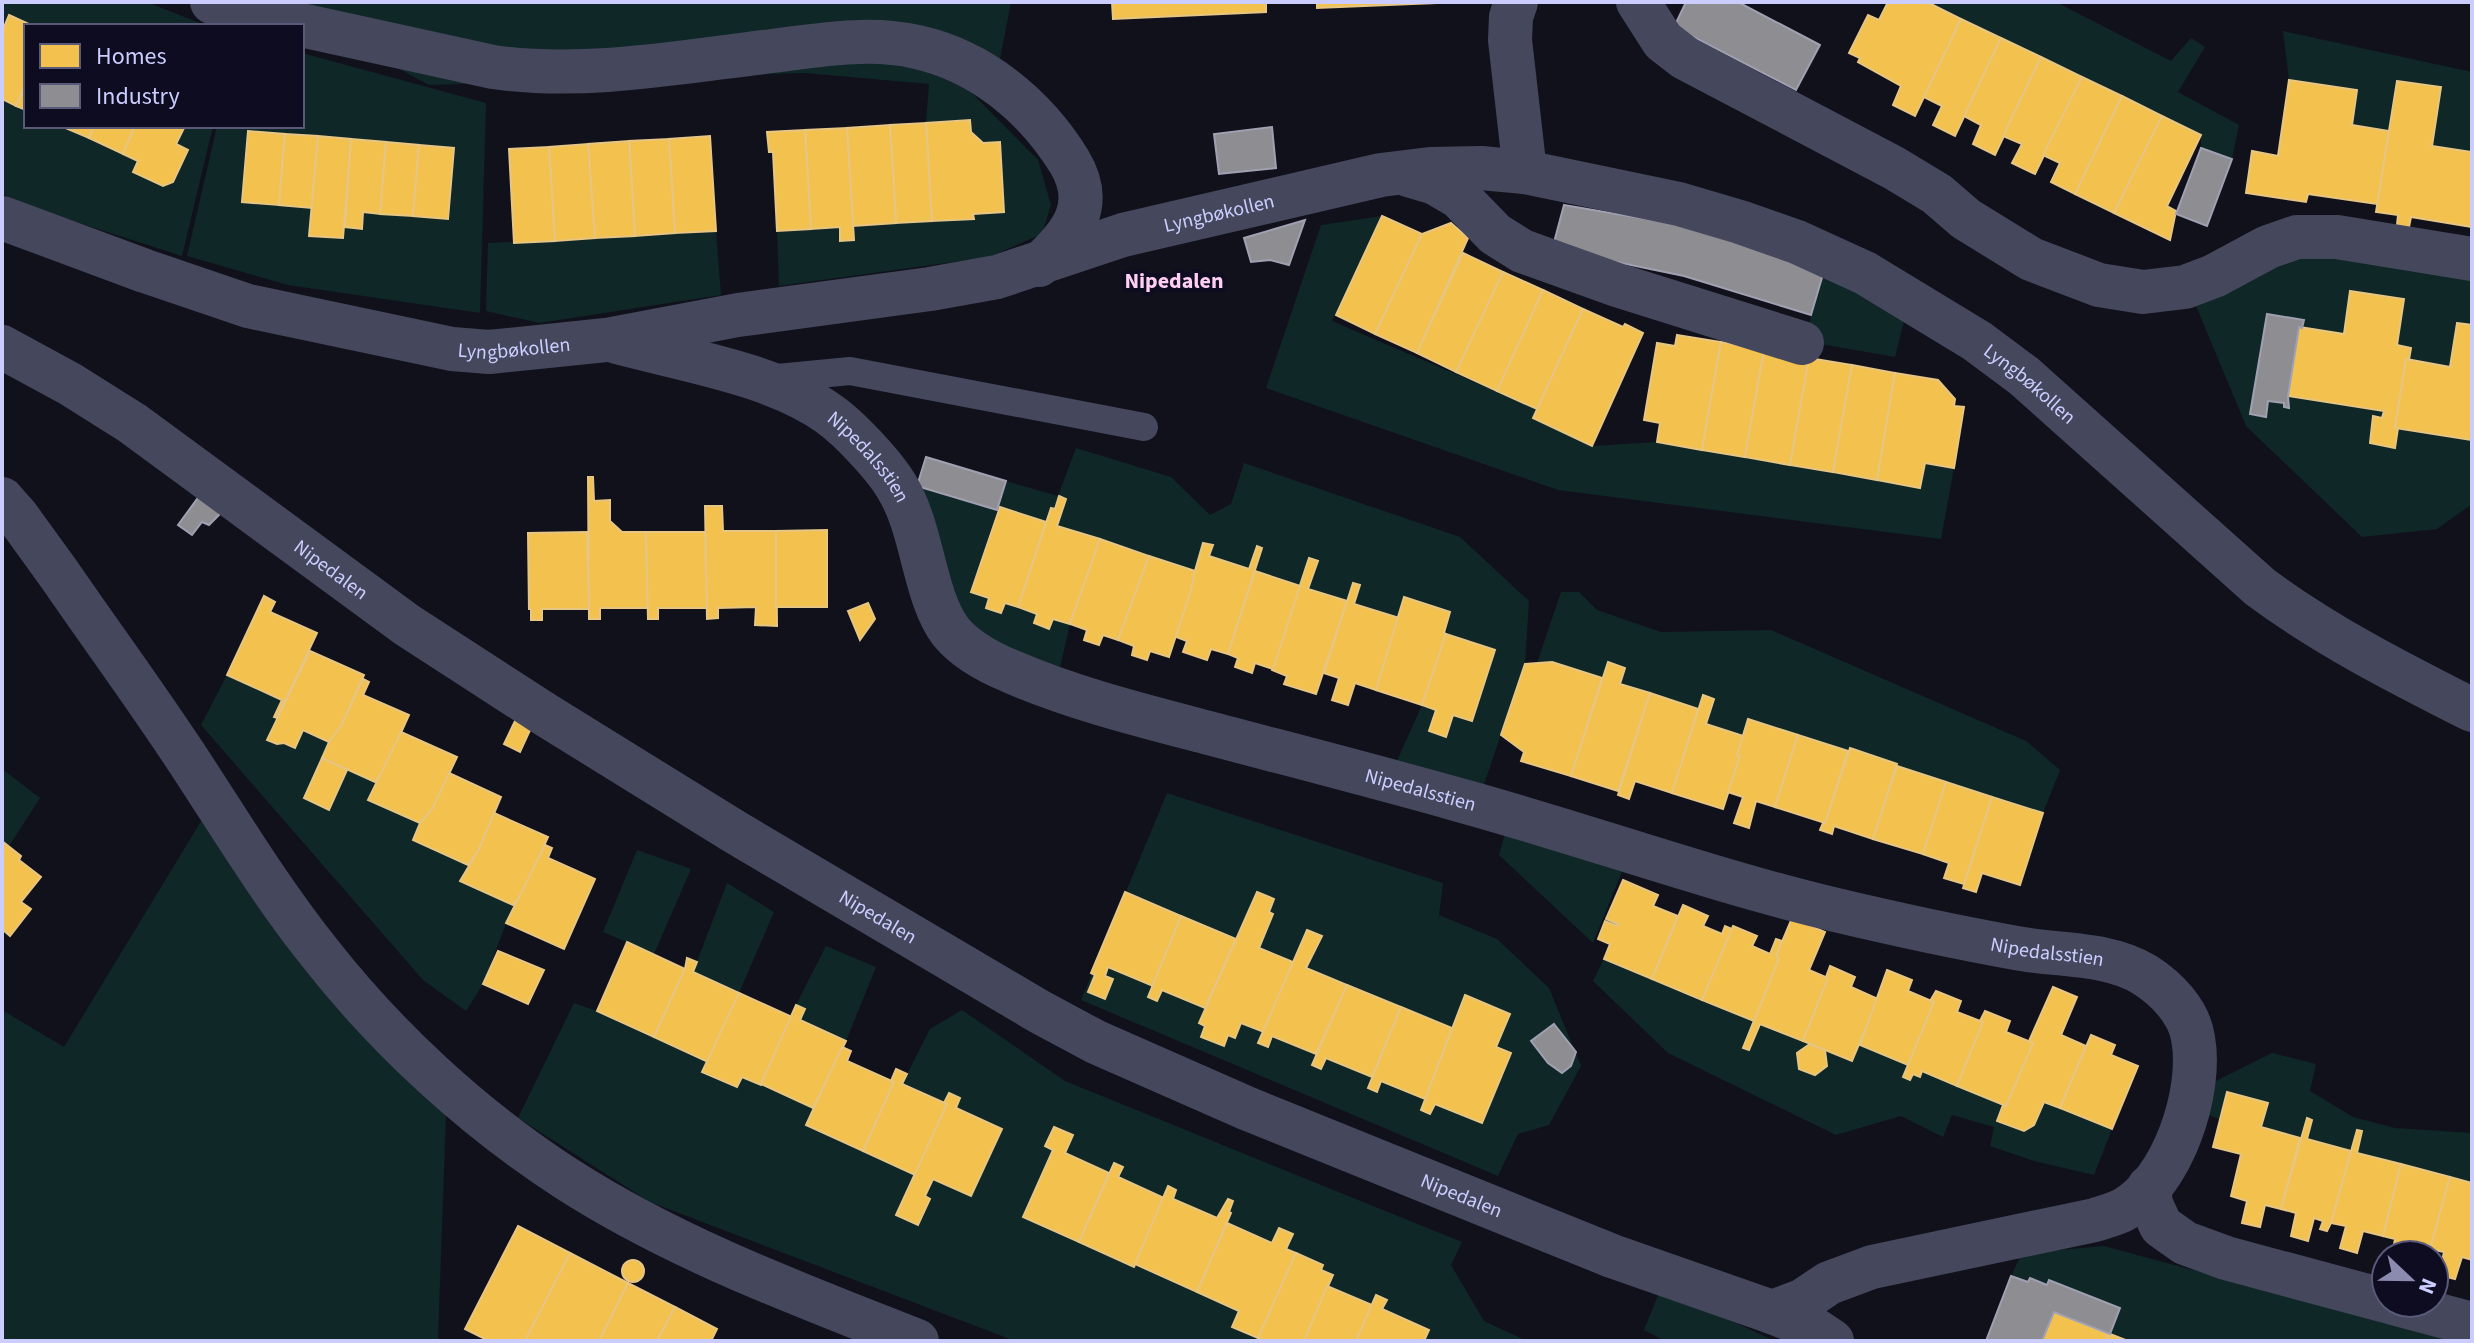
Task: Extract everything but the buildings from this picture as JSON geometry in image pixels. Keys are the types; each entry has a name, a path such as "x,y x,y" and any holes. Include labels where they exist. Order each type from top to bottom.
{"street":[{"name":"Lyngbøkollen","path":"212,2 237,11 296,24"},
{"path":"1516,2 1511,17 1510,40 1525,172"},
{"path":"1638,2 1663,41 1685,58 1894,168 1937,194 1966,219 2031,259 2099,285 2143,292 2185,287 2214,276 2268,247 2297,237 2337,237 2472,259"},
{"name":"Lyngbøkollen","path":"304,26 530,73 634,67 830,44 873,42 917,46 962,62 1000,85 1030,110 1056,140 1074,170 1082,192 1079,215 1063,244 1039,265"},
{"name":"Lyngbøkollen","path":"2,218 248,306 452,349 489,352 606,340 738,315 997,277 1123,235 1381,175 1430,169 1481,168 1525,172 1679,204 1740,222 1797,242 1865,273 1977,341 2024,376 2260,587 2297,614 2388,667 2472,710"},
{"name":"Lyngbøkollen","path":"1402,173 1435,183 1459,197 1495,234 1522,251 1617,285 1802,343"},
{"name":"Nipedalsstien","path":"606,340 760,380 793,392 832,415 898,487 916,529 937,605 950,630 973,652 1010,671 1117,709 1458,799 1832,909 2019,949 2106,961 2139,971 2166,990 2188,1021 2194,1041 2192,1097 2183,1130 2167,1161 2149,1187 2126,1209 2095,1220 1872,1267 1829,1283 1802,1301 1772,1312"},
{"name":"Nipedalen","path":"2,347 132,423 407,625 546,715 735,832 1096,1042 1246,1108 1612,1256 1811,1327 1832,1341"},
{"path":"2,499 59,574 318,951 370,1011 426,1068 493,1125 554,1169 637,1221 711,1257 917,1341"},
{"path":"2149,1187 2151,1204 2161,1226 2185,1243 2226,1258 2370,1297"},
{"path":"2450,1318 2472,1324"}],"lane":[{"path":"760,380 850,371 1144,427"}],"green space":[{"path":"2,2 147,2 202,24 24,24 24,128 213,128 182,256 45,212 2,194"},
{"path":"273,2 1011,2 994,90 968,89 1038,160 1051,205 1042,234 989,257 779,286 777,231 840,227 840,241 854,239 853,226 973,219 973,214 1003,212 1000,142 983,143 971,132 970,120 926,123 929,84 805,73 429,85"},
{"path":"1927,2 2056,2 2171,61 2191,38 2205,47 2178,92 2239,125 2232,159 2201,148 2201,134"},
{"path":"2283,31 2472,72 2472,152 2432,146 2440,87 2397,81 2389,131 2352,125 2357,90 2289,80"},
{"path":"304,54 486,103 480,313 288,285 187,256 217,128 304,128"},
{"path":"1382,216 1332,321 1537,409 1533,418 1592,446 1657,442 1920,488 1925,463 1954,468 1941,539 1558,490 1266,388 1321,225"},
{"path":"716,231 721,295 539,323 486,311 488,243"},
{"path":"2315,251 2472,275 2472,504 2437,529 2362,537 2246,426 2194,301"},
{"path":"1823,274 1904,321 1895,357 1815,343 1807,332"},
{"path":"1076,448 1171,477 1210,515 1231,504 1244,463 1460,537 1529,601 1525,664 1482,790 1396,763 1422,705 1436,710 1430,731 1445,737 1453,715 1472,721 1495,650 1446,634 1450,612 1404,597 1398,618 1354,604 1360,585 1354,583 1347,601 1308,589 1318,561 1309,558 1300,586 1255,571 1262,548 1257,547 1249,569 1209,556 1213,546 1204,543 1195,571 997,511 971,592 1070,624 1059,672 990,643 957,611 917,486 997,510 1006,481 1058,496"},
{"path":"1561,592 1579,592 1597,610 1661,632 1771,630 2026,741 2060,770 2043,813 1749,719 1743,736 1706,724 1714,699 1703,696 1698,709 1620,684 1625,668 1608,663 1602,678 1552,662 1537,663"},
{"path":"227,675 282,700 267,740 295,748 303,730 329,742 304,798 329,809 347,770 375,782 368,800 420,823 413,840 468,865 461,881 513,905 483,984 466,1011 423,980 201,725"},
{"path":"2,769 40,798 9,846 2,844"},
{"path":"220,790 447,1085 438,1338 443,1341 2,1341 2,1010 64,1047"},
{"path":"1167,793 1443,883 1439,915 1497,939 1549,988 1581,1066 1549,1125 1518,1134 1498,1176 1081,1000"},
{"path":"1505,834 1625,864 1593,943 1499,855"},
{"path":"637,850 691,869 654,954 603,932"},
{"path":"727,883 774,912 739,993 693,972"},
{"path":"826,946 876,967 846,1041 800,1020 804,1009 796,1005"},
{"path":"1604,959 1754,1021 1743,1048 1749,1050 1760,1024 1810,1044 1797,1054 1800,1069 1814,1075 1826,1066 1825,1050 1852,1061 1860,1045 1908,1065 1903,1077 1910,1080 1913,1074 1920,1076 1922,1071 2003,1105 1997,1121 2023,1131 2034,1125 2044,1102 2112,1129 2094,1175 2034,1161 1990,1146 1994,1127 1952,1115 1943,1137 1901,1116 1836,1135 1668,1053 1593,981"},
{"path":"574,1003 706,1061 702,1072 736,1087 742,1077 813,1108 806,1125 915,1175 896,1215 918,1225 930,1199 925,1196 933,1179 972,1195 1002,1130 902,1084 930,1029 962,1010 1065,1081 1462,1242 1451,1265 1484,1321 1527,1341 1015,1341 650,1202 518,1118"},
{"path":"2272,1053 2316,1064 2310,1091 2353,1117 2395,1128 2472,1133 2472,1183 2357,1153 2362,1131 2357,1130 2351,1151 2307,1139 2312,1120 2308,1119 2302,1138 2261,1127 2267,1103 2227,1092 2219,1119 2206,1114 2206,1086"},
{"path":"2104,1246 2456,1341 2127,1341 2110,1334 2120,1308 2049,1280 2047,1285 2030,1278 2028,1282 2011,1276 2022,1253"},
{"path":"1661,1288 1775,1341 1665,1341 1644,1330"}],"district":[{"name":"Nipedalen","path":"1174,280"}]}
